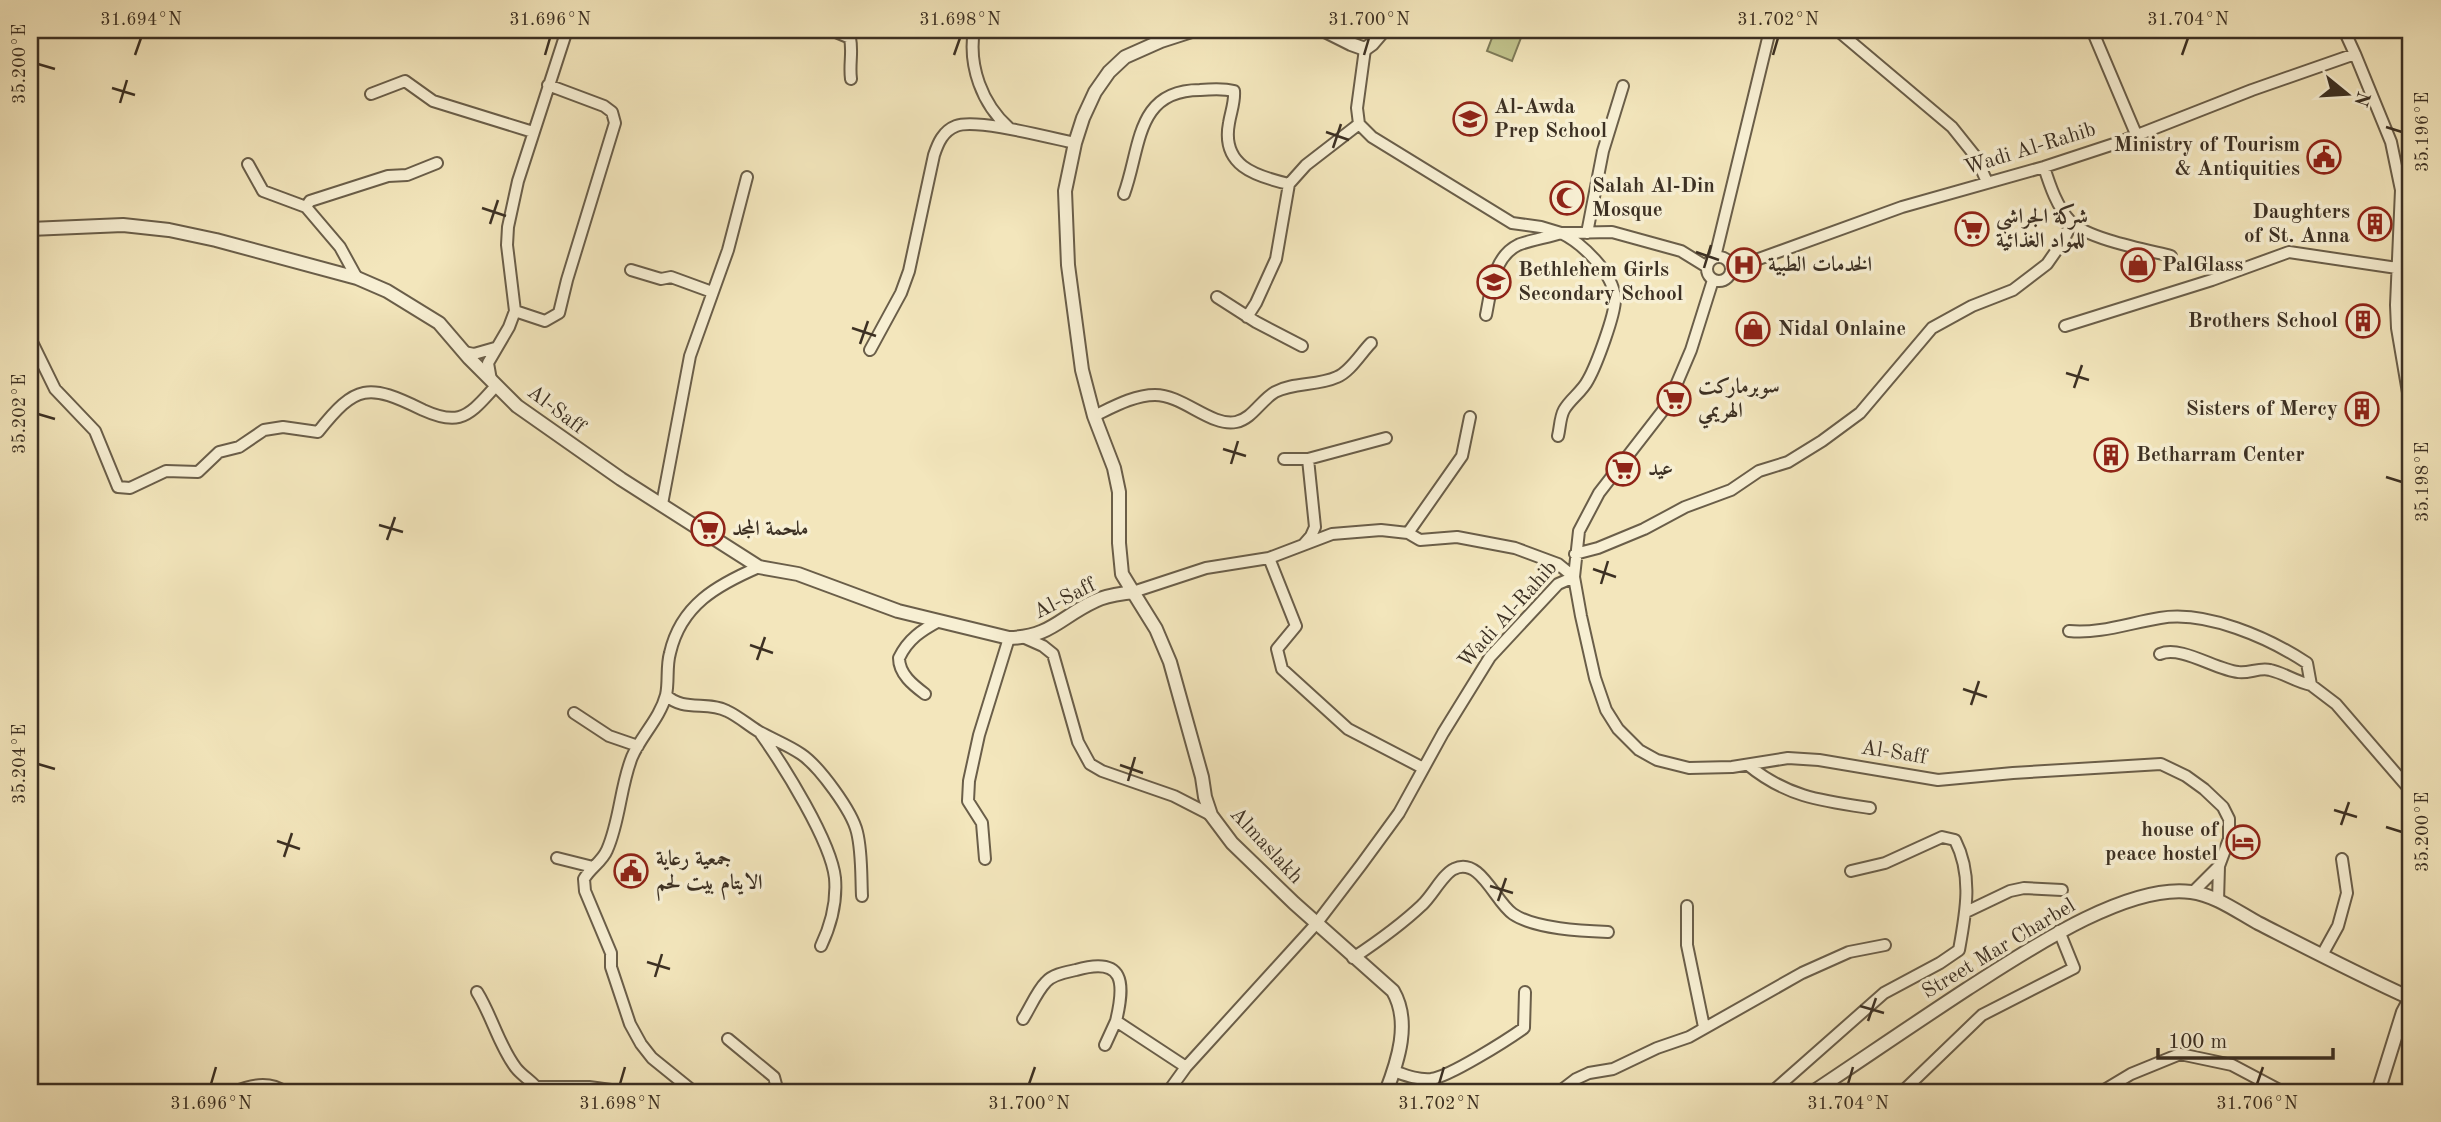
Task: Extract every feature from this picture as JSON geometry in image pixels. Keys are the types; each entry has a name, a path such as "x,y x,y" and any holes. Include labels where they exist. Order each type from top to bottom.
{"street":[{"path":"30,338 55,389 95,431 118,487 130,488 166,471 198,472 219,452 239,447 264,430 284,427 318,432 339,406 370,390 400,399 436,416 457,418 470,412 493,383 488,363 515,311 509,266 508,227 518,181 567,30"},
{"path":"831,30 850,38 853,52 849,65 851,79"},
{"path":"974,30 972,42 976,75 987,102 1009,129"},
{"name":"Al-Saff","path":"30,229 123,225 169,230 357,278 387,291 439,323 517,406 621,479 758,567 798,573 867,600 939,621 1009,638 1025,638 1042,634 1096,600 1133,592 1122,574 1119,492 1114,468 1094,416 1082,370 1068,265 1065,191 1075,143 1095,92 1109,72 1125,57 1195,30"},
{"path":"1323,30 1350,44 1366,48"},
{"path":"1384,30 1366,48 1357,108 1359,124 1372,137 1512,223 1561,233 1612,232 1657,242 1681,251 1707,267"},
{"path":"1713,280 1708,275 1707,267 1715,257 1770,30"},
{"path":"1837,30 1952,127 1976,157 1987,182"},
{"path":"2092,30 2136,134"},
{"path":"2344,30 2390,142 2406,204 2398,268 2397,328 2411,410"},
{"name":"Wadi Al-Rahib","path":"1168,1092 1186,1067 1316,924 1399,813 1490,657 1558,584 1574,577 1579,531 1599,493 1668,404 1680,380 1713,280 1725,279 1731,269 1902,207 2044,167 2117,143 2355,54"},
{"path":"371,94 405,81 433,101 533,132"},
{"path":"515,311 545,321 559,313 566,281 615,123 612,112 604,107 548,85"},
{"path":"1587,233 1603,151 1623,86"},
{"path":"1124,194 1142,129 1150,112 1160,101 1176,92 1191,90 1234,91 1235,99 1227,130 1230,155 1255,173 1289,184"},
{"path":"1247,317 1276,259 1289,184 1306,165 1359,124"},
{"path":"870,350 901,293 914,254 939,142 946,132 957,125 1009,129 1075,143"},
{"path":"306,207 310,201 388,176 407,175 437,163"},
{"path":"248,164 263,191 306,207 340,247 357,278"},
{"path":"2044,167 2055,198 2072,223 2103,238 2171,256"},
{"path":"662,504 690,356 728,250 747,177"},
{"path":"1575,554 1598,548 1644,529 1685,507 1731,490 1759,471 1788,462 1822,441 1860,413 1932,328 1972,306 2013,290 2047,264 2072,223"},
{"path":"1486,315 1492,282 1507,252 1520,244 1536,242 1561,233"},
{"path":"1558,436 1564,410 1588,380 1614,309 1615,298 1612,285 1587,250 1561,233"},
{"path":"2065,326 2212,281 2289,252 2398,268"},
{"path":"1715,257 1725,258 1731,269"},
{"path":"631,270 661,279 671,277 712,292"},
{"path":"1217,297 1247,317 1302,346"},
{"path":"1094,416 1143,396 1157,395 1177,399 1222,421 1236,422 1245,418 1275,392 1340,376 1371,343"},
{"path":"464,352 474,354 495,348"},
{"path":"1408,533 1462,456 1470,417"},
{"path":"1284,459 1308,459 1387,438"},
{"path":"1302,547 1315,527 1308,459"},
{"path":"1315,527 1332,534 1381,530 1408,533 1420,540 1457,537 1515,548 1558,564 1574,577"},
{"path":"1133,592 1206,568 1269,558 1332,534"},
{"path":"1269,558 1296,626 1277,649 1282,669 1348,729 1423,768"},
{"path":"694,1092 652,1058 630,1024 611,967 611,953 584,886 584,879 607,852 625,776 666,695 669,655 677,628 697,604 726,581 758,567"},
{"name":"Al-Saff","path":"1574,577 1595,678 1606,710 1618,729 1639,750 1657,760 1689,768 1732,767 1788,758 1819,760 1938,780 2161,764 2186,776 2204,789 2223,807 2229,820 2228,839 2219,866 2193,892"},
{"name":"Almaslakh","path":"1133,592 1156,629 1170,662 1211,815 1232,843 1316,924 1393,991 1400,1003 1402,1031 1385,1092"},
{"path":"2069,631 2082,632 2184,616 2256,634 2281,646 2307,663 2311,685"},
{"path":"925,694 902,672 899,657 920,631 939,621"},
{"path":"985,859 982,823 968,801 969,781 979,735 1009,638"},
{"path":"1025,638 1053,654 1078,742 1090,764 1102,771 1174,796 1211,815"},
{"path":"2160,654 2165,652 2188,656 2238,673 2269,669 2311,685 2336,704 2411,791"},
{"path":"666,695 673,702 680,704 726,710 759,732 802,754 844,806 857,830 862,896"},
{"path":"574,713 610,736 638,746"},
{"path":"759,732 805,806 834,874 834,903 821,946"},
{"path":"1748,765 1786,791 1829,802 1870,808"},
{"path":"1772,1092 1884,993 1959,950 1966,912 1965,867 1955,840 1942,837 1885,863 1851,871"},
{"path":"557,858 593,867"},
{"path":"2322,955 2337,926 2347,892 2342,859"},
{"path":"2218,901 2219,866"},
{"path":"1353,958 1423,904 1450,871 1457,867 1472,868 1480,874 1504,907 1525,920 1542,925 1608,932"},
{"path":"1966,912 2010,891 2024,888 2062,890"},
{"name":"Street Mar Charbel","path":"1813,1092 1901,1031 2059,931 2112,907 2165,891 2193,892 2218,901 2411,997"},
{"path":"1687,906 1687,945 1704,1027"},
{"path":"1902,1092 1982,1015 2074,968 2059,931"},
{"path":"1559,1092 1589,1073 1613,1069 1657,1048 1689,1037 1802,973 1849,952 1885,945"},
{"path":"1023,1019 1046,981 1084,967 1104,965 1113,969 1119,978 1121,999 1116,1021 1105,1045"},
{"path":"477,992 488,1008 516,1069 539,1090 561,1085 626,1092"},
{"path":"1393,1071 1415,1079 1433,1079 1476,1058 1524,1028 1525,992"},
{"path":"2378,1092 2403,1012 2411,997"},
{"path":"1116,1021 1186,1067"},
{"path":"727,1039 774,1077 778,1092"},
{"path":"2101,1092 2131,1074 2180,1054 2232,1065 2283,1092"},
{"path":"234,1092 271,1085 285,1092"}],"green space":[{"path":"1495,30 1524,30 1512,61 1487,51"}],"place":[{"name":"Al-Awda Prep School","path":"1470,119"},
{"name":"Ministry of Tourism & Antiquities","path":"2324,157"},
{"name":"Salah Al-Din Mosque","path":"1567,198"},
{"name":"Daughters of St. Anna","path":"2375,224"},
{"name":"شركة الجراشي للمواد الغذائية","path":"1972,229"},
{"name":"الخدمات الطبية","path":"1744,265"},
{"name":"PalGlass","path":"2138,265"},
{"name":"Bethlehem Girls Secondary School","path":"1494,282"},
{"name":"Brothers School","path":"2363,321"},
{"name":"Nidal Onlaine","path":"1753,329"},
{"name":"سوبرماركت الهريمي","path":"1674,399"},
{"name":"Sisters of Mercy","path":"2362,409"},
{"name":"Betharram Center","path":"2111,455"},
{"name":"عيد","path":"1623,469"},
{"name":"ملحمة المجد","path":"708,529"},
{"name":"house of peace hostel","path":"2243,842"},
{"name":"جمعية رعاية الايتام بيت لحم","path":"631,871"}]}
